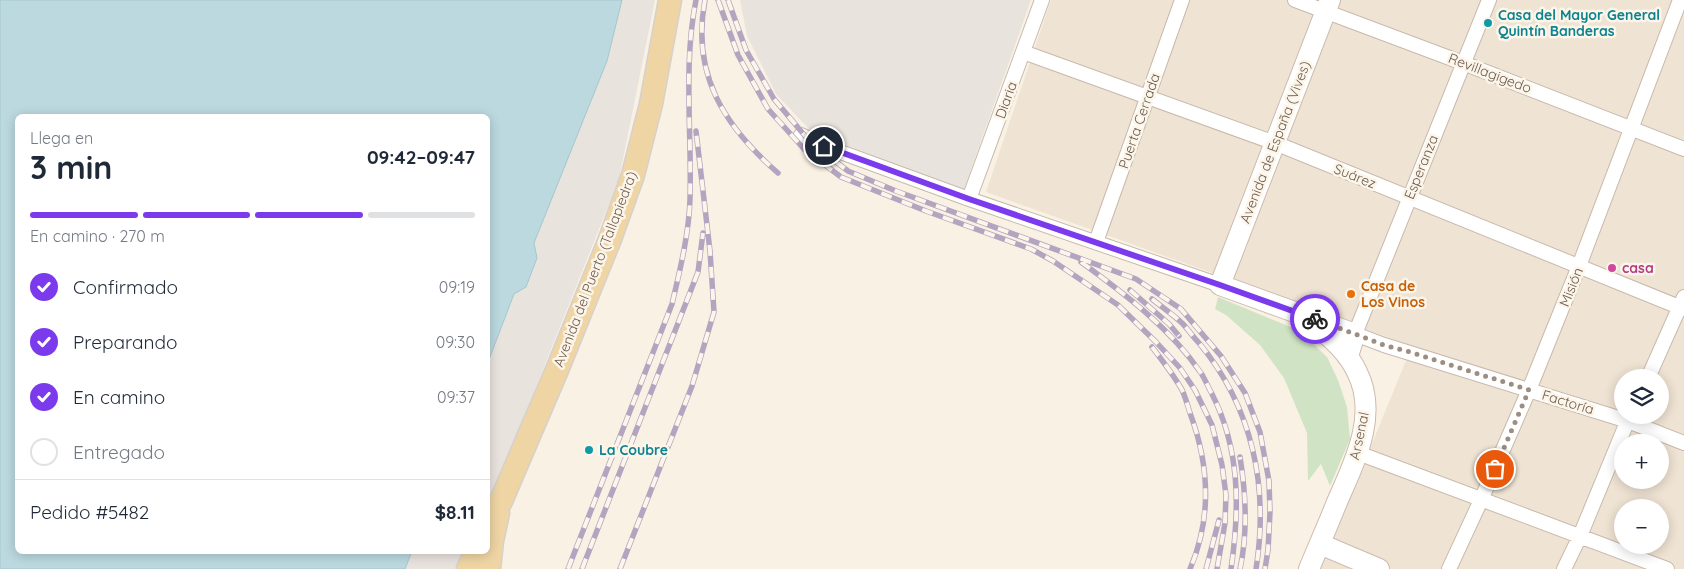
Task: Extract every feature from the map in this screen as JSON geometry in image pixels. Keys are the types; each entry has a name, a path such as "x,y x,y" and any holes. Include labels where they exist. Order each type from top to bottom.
{"main road":[{"name":"Avenida del Puerto (Tallapiedra)","path":"500,501 557,370 610,239 633,175 651,104 670,0"},
{"path":"490,523 500,501"},
{"path":"489,569 500,501"},
{"path":"468,569 475,554"}],"street":[{"name":"Diaria","path":"969,199 1042,0"},
{"name":"Puerta Cerrada","path":"1096,242 1182,0"},
{"name":"Revillagigedo","path":"1295,0 1328,6 1463,63 1684,149"},
{"name":"Esperanza","path":"1355,334 1489,0"},
{"name":"Misión","path":"1449,569 1529,390 1580,266 1677,3"},
{"name":"Avenida de España (Vives)","path":"1220,285 1328,6"},
{"name":"Suárez","path":"1024,52 1146,98 1275,143 1580,266 1683,304"},
{"name":"Factoría","path":"801,134 824,146 969,199 1220,285 1384,345 1529,390 1614,414"},
{"path":"1652,369 1683,304"},
{"name":"Arsenal","path":"1306,316 1341,347 1348,356 1358,373 1366,397 1364,422 1358,453 1309,569"},
{"path":"1348,356 1355,334"},
{"path":"1564,569 1580,536 1627,424"},
{"name":"Factoría","path":"1642,424 1684,443"},
{"path":"1358,453 1667,569"},
{"path":"1320,544 1379,569"}],"shaded area":[{"path":"622,0 655,0 619,179 490,502 490,357 514,294 526,287 537,259 534,243 607,61"},
{"path":"740,0 1031,0 963,192 811,131 776,94 747,36"},
{"path":"1051,0 1321,0 1218,275 986,192"},
{"path":"1340,0 1684,0 1684,569 1318,569 1353,490 1412,346 1229,280"},
{"path":"411,554 469,554 464,569 405,569"}],"green space":[{"path":"1218,297 1300,331 1327,357 1338,380 1347,407 1350,439 1330,486 1321,464 1308,481 1307,433 1284,378 1260,345 1226,315 1215,309"}],"water":[{"path":"0,0 622,0 607,61 534,243 537,258 526,287 514,294 490,357 490,114 15,114 15,554 411,554 405,569 0,569"}],"railway":[{"path":"568,569 672,304 678,278 686,239 690,199 689,74 692,24 696,0"},
{"path":"705,0 702,27 703,52 708,75 716,97 727,117 742,137 778,173"},
{"path":"718,0 738,55 768,109 804,149 841,177 926,211 1031,249 1053,261 1118,305 1180,368 1195,390 1212,425 1222,465 1226,495 1225,523 1217,569"},
{"path":"728,0 746,50 774,99 811,143 848,171 896,191 1136,279 1181,309 1221,356 1245,393 1260,432 1269,481 1270,512 1265,569"},
{"path":"620,569 692,386 714,312 710,251 696,131"},
{"path":"582,569 698,272 703,233"},
{"path":"1081,262 1130,299 1175,341 1202,375 1212,394 1221,415 1233,457 1236,524 1231,569"},
{"path":"1130,290 1169,324 1179,336"},
{"path":"1152,299 1182,323 1199,343 1233,394 1244,421 1253,450 1258,479 1260,508 1256,569"},
{"path":"1152,347 1171,372 1182,391 1201,452 1204,471 1205,511 1197,550 1190,569"},
{"path":"1240,457 1245,513 1243,555 1240,569"},
{"path":"1206,569 1219,520"}],"way so far":[{"path":"1315,319 1384,345 1529,390 1495,469"}],"place":[{"name":"Casa del Mayor General Quintín Banderas","path":"1488,23"},
{"name":"casa","path":"1612,268"},
{"name":"Casa de Los Vinos","path":"1351,294"},
{"name":"La Coubre","path":"589,450"}],"route":[{"path":"824,146 969,199 1315,319"}]}
